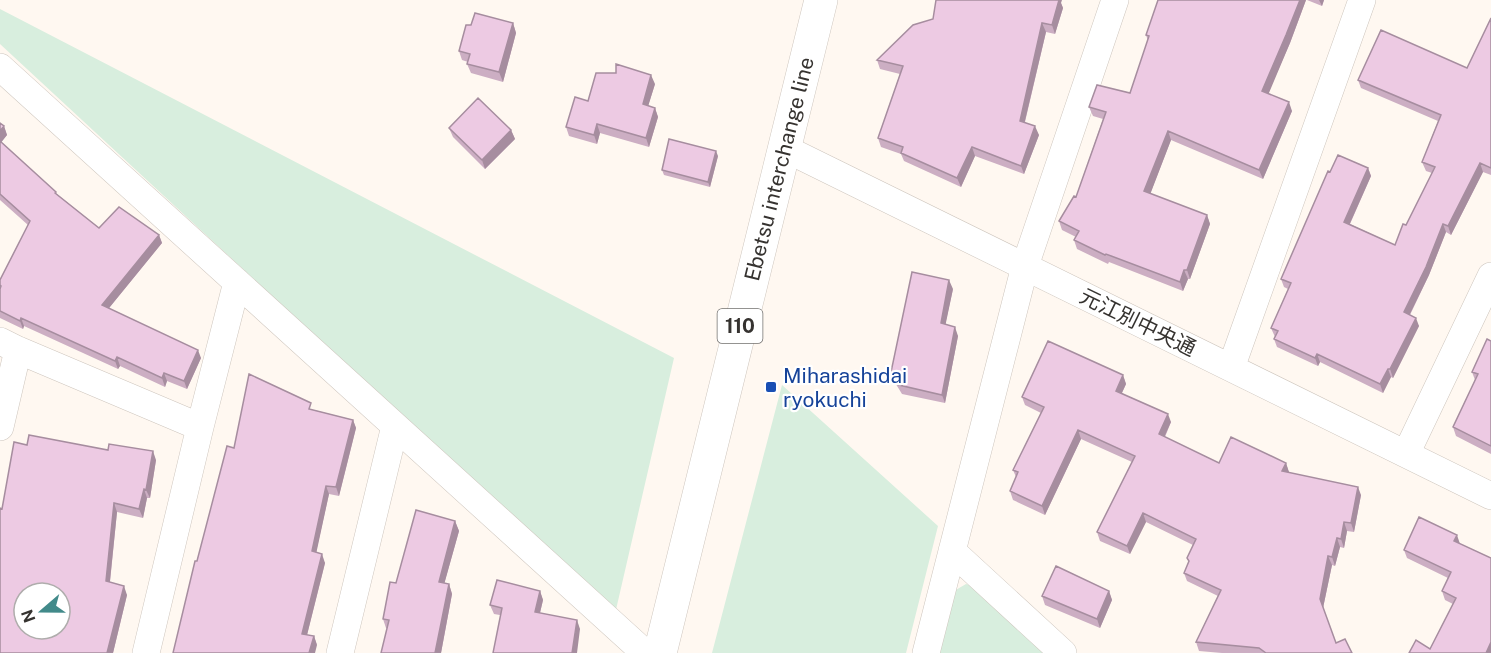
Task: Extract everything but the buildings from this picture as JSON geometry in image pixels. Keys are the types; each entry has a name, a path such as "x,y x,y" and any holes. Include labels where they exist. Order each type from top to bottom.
{"main road":[{"name":"Ebetsu interchange line","path":"660,653 821,0"}],"street":[{"path":"926,653 1025,266 1115,0"},
{"path":"1231,368 1362,0"},
{"path":"0,67 645,653"},
{"name":"元江別中央通","path":"784,148 1491,496"},
{"path":"1406,454 1491,276"},
{"path":"146,653 237,282"},
{"path":"0,427 9,346 200,427"},
{"path":"340,653 395,426"},
{"path":"952,551 1063,653"}],"green space":[{"path":"0,9 674,358 615,614 0,44"},
{"path":"782,385 938,526 906,653 712,653"},
{"path":"966,584 982,589 1051,653 940,653 954,591"}],"place":[{"name":"Miharashidai ryokuchi","path":"771,387"}]}
